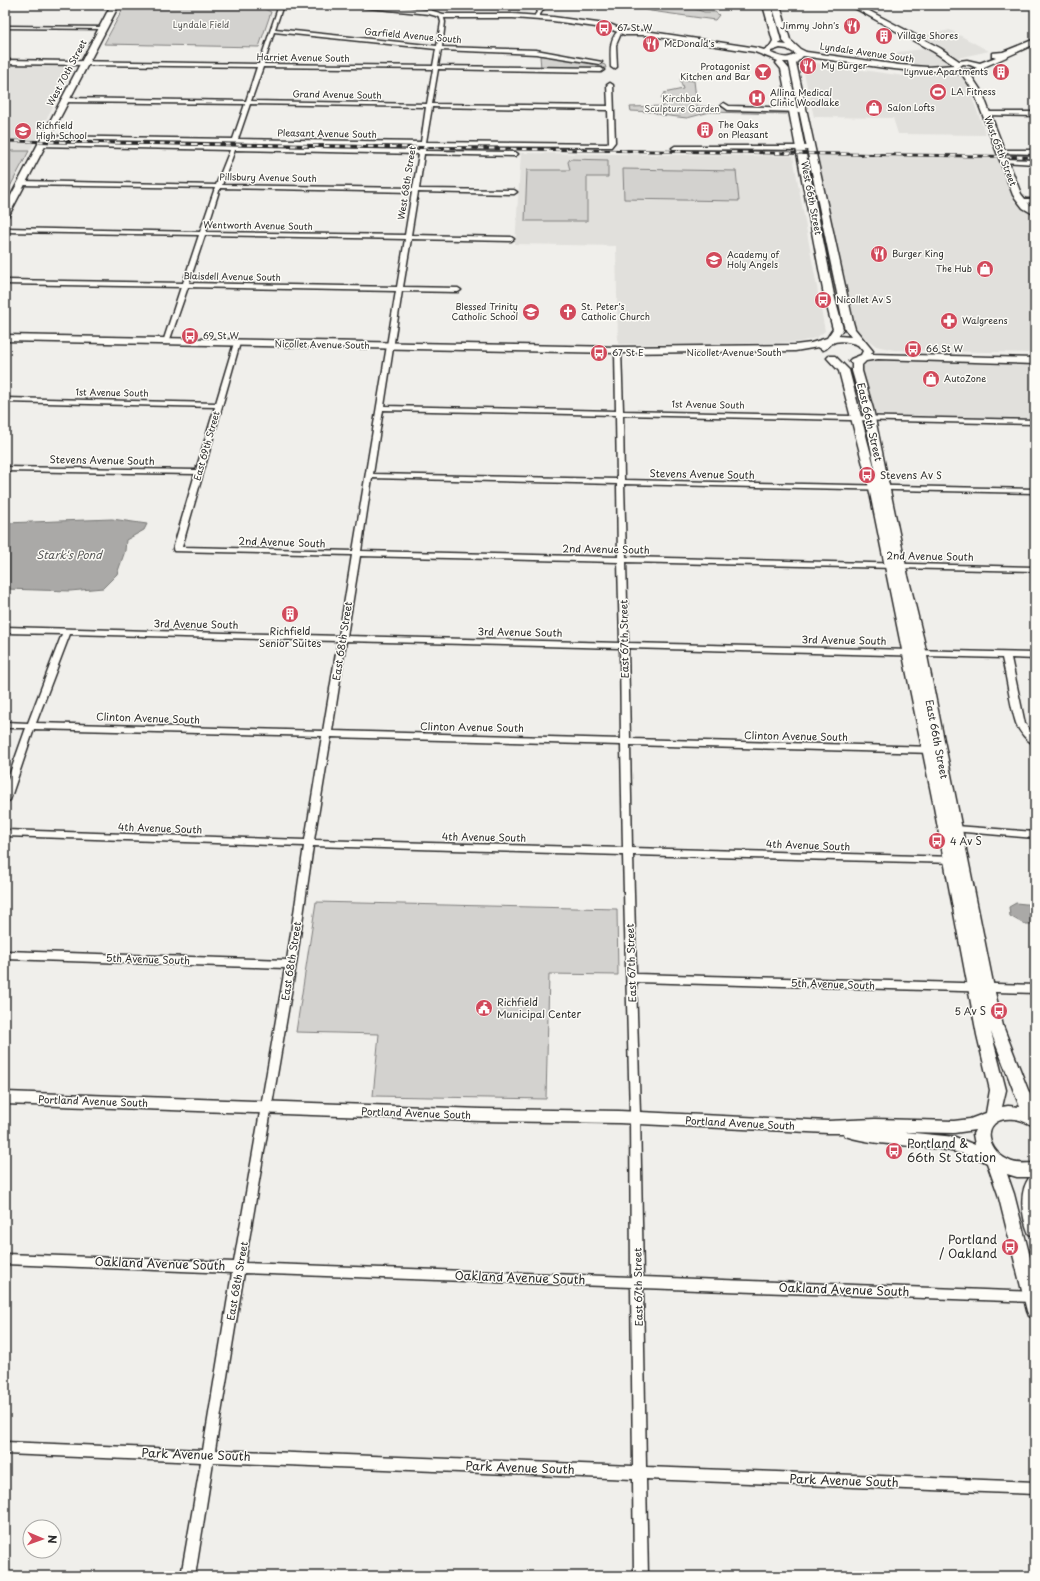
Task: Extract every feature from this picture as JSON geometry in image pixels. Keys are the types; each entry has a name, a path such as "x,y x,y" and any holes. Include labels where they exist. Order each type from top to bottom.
{"main road":[{"name":"West 70th Street","path":"5,215 44,137 115,5"},
{"path":"358,5 441,15 537,15 751,49 771,50 789,47 797,55"},
{"path":"375,5 423,10 441,15"},
{"path":"767,5 777,41 771,50"},
{"path":"776,5 786,41 797,55"},
{"name":"West 65th Street","path":"853,5 937,50 966,62"},
{"path":"452,14 574,21 625,30 711,40 771,50"},
{"path":"682,39 711,40"},
{"name":"Lyndale Avenue South","path":"960,68 966,62 977,65 1000,58 1004,54 1035,41"},
{"name":"West 66th Street","path":"771,50 774,58 785,69 829,295 838,329 830,341 823,347 825,353 830,357"},
{"name":"West 65th Street","path":"937,50 960,68 974,85 1021,201 1035,212"},
{"path":"774,58 784,60 797,55"},
{"name":"West 66th Street","path":"797,55 792,63 848,322 850,329 862,343"},
{"name":"Lyndale Avenue South","path":"797,55 816,60 900,73 931,73 960,68 974,72 981,69 977,65"},
{"name":"West 65th Street","path":"974,72 974,85"},
{"path":"818,235 824,244 830,272 838,275"},
{"name":"Nicollet Avenue South","path":"5,338 618,350 667,353 731,354 815,352 845,361 862,358"},
{"name":"Nicollet Avenue South","path":"639,351 795,348 845,339 862,343"},
{"path":"862,343 876,349 892,352 979,356 1035,361"},
{"name":"East 66th Street","path":"862,343 868,351 857,364 857,371 861,380 870,418 879,488 957,860 981,988 984,1035 998,1090 990,1118 982,1128 981,1137 983,1147 992,1159"},
{"path":"862,358 878,356 979,356 1035,354"},
{"name":"East 66th Street","path":"830,357 844,370 855,418 879,488"},
{"name":"East 66th Street","path":"933,750 956,829 957,860"},
{"name":"East 66th Street","path":"981,988 1020,1090 1027,1106 1035,1116"},
{"name":"Portland Avenue South","path":"5,1098 473,1115 636,1118 828,1127 875,1125 954,1127 970,1125 1002,1113 1012,1112 1023,1114 1035,1120"},
{"name":"Portland Avenue South","path":"828,1127 877,1136 955,1144 992,1159 1015,1171 1026,1172 1035,1170"},
{"path":"992,1159 1006,1194 1034,1301"},
{"path":"1035,1182 1030,1200 1035,1229"}],"street":[{"path":"235,141 281,5"},
{"path":"537,15 544,5"},
{"name":"West 68th Street","path":"390,346 439,48 441,15"},
{"path":"5,27 103,28"},
{"name":"Garfield Avenue South","path":"273,30 535,60 599,62"},
{"path":"614,67 612,49 625,30"},
{"name":"Harriet Avenue South","path":"5,62 435,68 535,60 601,70"},
{"path":"610,85 610,108"},
{"name":"Grand Avenue South","path":"64,100 610,108"},
{"path":"724,105 728,108 802,110"},
{"name":"Pleasant Avenue South","path":"44,137 609,146 612,142 612,113 610,108"},
{"path":"986,114 1035,114"},
{"name":"Pleasant Avenue South","path":"40,146 515,154"},
{"path":"675,148 810,148"},
{"path":"166,342 218,186 233,149"},
{"path":"1000,152 1035,152"},
{"path":"1004,161 1035,162"},
{"name":"Pillsbury Avenue South","path":"21,183 514,192"},
{"path":"1021,201 1035,201"},
{"name":"Wentworth Avenue South","path":"5,230 510,239"},
{"name":"Blaisdell Avenue South","path":"5,282 458,290"},
{"name":"East 69th Street","path":"177,549 237,343"},
{"name":"East 68th Street","path":"188,1576 291,964 326,735 390,346"},
{"name":"East 67th Street","path":"618,350 628,852 636,1118 641,1576"},
{"name":"1st Avenue South","path":"5,400 219,405"},
{"name":"1st Avenue South","path":"380,408 1035,422"},
{"name":"Stevens Avenue South","path":"5,468 200,472"},
{"name":"Stevens Avenue South","path":"369,476 1035,491"},
{"name":"2nd Avenue South","path":"177,549 1035,569"},
{"name":"3rd Avenue South","path":"5,630 1035,656"},
{"path":"5,800 67,631"},
{"path":"1006,655 1021,724 1026,732 1035,741"},
{"name":"Clinton Avenue South","path":"5,725 326,735 933,750"},
{"path":"956,829 1035,835"},
{"name":"4th Avenue South","path":"5,833 309,843 957,860"},
{"name":"5th Avenue South","path":"5,955 291,964"},
{"name":"5th Avenue South","path":"631,978 1035,989"},
{"name":"Oakland Avenue South","path":"5,1259 638,1282 1034,1301"},
{"name":"Park Avenue South","path":"5,1448 1035,1488"}],"shaded area":[{"path":"950,30 989,51 949,60 950,63 946,65 956,76 964,76 986,135 898,134 893,118 814,117 802,64 808,62 904,76 897,52 943,47 922,36"},
{"name":"Richfield High School","path":"5,64 75,65 5,197"},
{"name":"Academy of Holy Angels","path":"521,153 793,156 825,331 816,338 799,342 704,345 618,344 616,246 515,244"},
{"path":"807,155 998,158 1014,201 1035,215 1035,353 894,350 876,346 859,333 850,319"},
{"path":"874,358 1035,358 1035,420 871,414 861,368"}],"green space":[{"name":"Lyndale Field","path":"125,5 219,5 218,7 263,8 271,12 259,47 104,44"},
{"path":"415,5 535,5 526,10 515,10 459,9"},
{"path":"641,5 683,5 704,12 715,12 719,15 715,20 651,11 644,9"},
{"path":"544,55 602,64 605,65 606,68 541,68 540,56"},
{"name":"Kirchbak Sculpture Garden","path":"680,79 694,81 697,106 787,111 787,114 710,112 687,118 661,115 653,112 631,111 630,107 663,106 664,102 661,98 664,93 683,89"},
{"path":"5,151 29,151 5,196"},
{"path":"570,159 608,160 608,177 587,177 587,221 525,221 527,170 570,170 568,162"},
{"path":"623,169 736,171 739,201 624,199"},
{"path":"316,902 617,909 618,975 549,974 546,1099 373,1096 379,1034 296,1032"}],"water":[{"name":"Stark's Pond","path":"112,519 147,524 144,530 126,540 125,551 117,574 103,588 70,591 5,589 5,523"},
{"path":"1016,903 1035,905 1035,924 1024,924 1010,916 1009,907"}],"railway":[{"path":"5,141 1035,157"}],"place":[{"name":"Jimmy John's","path":"852,26"},
{"name":"67 St W","path":"604,28"},
{"name":"Village Shores","path":"884,36"},
{"name":"McDonald's","path":"651,44"},
{"name":"My Burger","path":"808,66"},
{"name":"Protagonist Kitchen and Bar","path":"763,72"},
{"name":"Lynvue Apartments","path":"1001,72"},
{"name":"LA Fitness","path":"938,92"},
{"name":"Allina Medical Clinic Woodlake","path":"757,98"},
{"name":"Salon Lofts","path":"874,108"},
{"name":"The Oaks on Pleasant","path":"705,130"},
{"name":"Richfield High School","path":"23,131"},
{"name":"Burger King","path":"879,254"},
{"name":"Academy of Holy Angels","path":"714,260"},
{"name":"The Hub","path":"985,269"},
{"name":"Nicollet Av S","path":"823,300"},
{"name":"Blessed Trinity Catholic School","path":"531,312"},
{"name":"St. Peter's Catholic Church","path":"568,312"},
{"name":"Walgreens","path":"949,321"},
{"name":"69 St W","path":"190,336"},
{"name":"66 St W","path":"913,349"},
{"name":"67 St E","path":"599,353"},
{"name":"AutoZone","path":"931,379"},
{"name":"Stevens Av S","path":"867,475"},
{"name":"Richfield Senior Suites","path":"290,614"},
{"name":"4 Av S","path":"937,841"},
{"name":"Richfield Municipal Center","path":"484,1008"},
{"name":"5 Av S","path":"999,1011"},
{"name":"Portland & 66th St Station","path":"894,1151"},
{"name":"Portland / Oakland","path":"1010,1247"}]}
